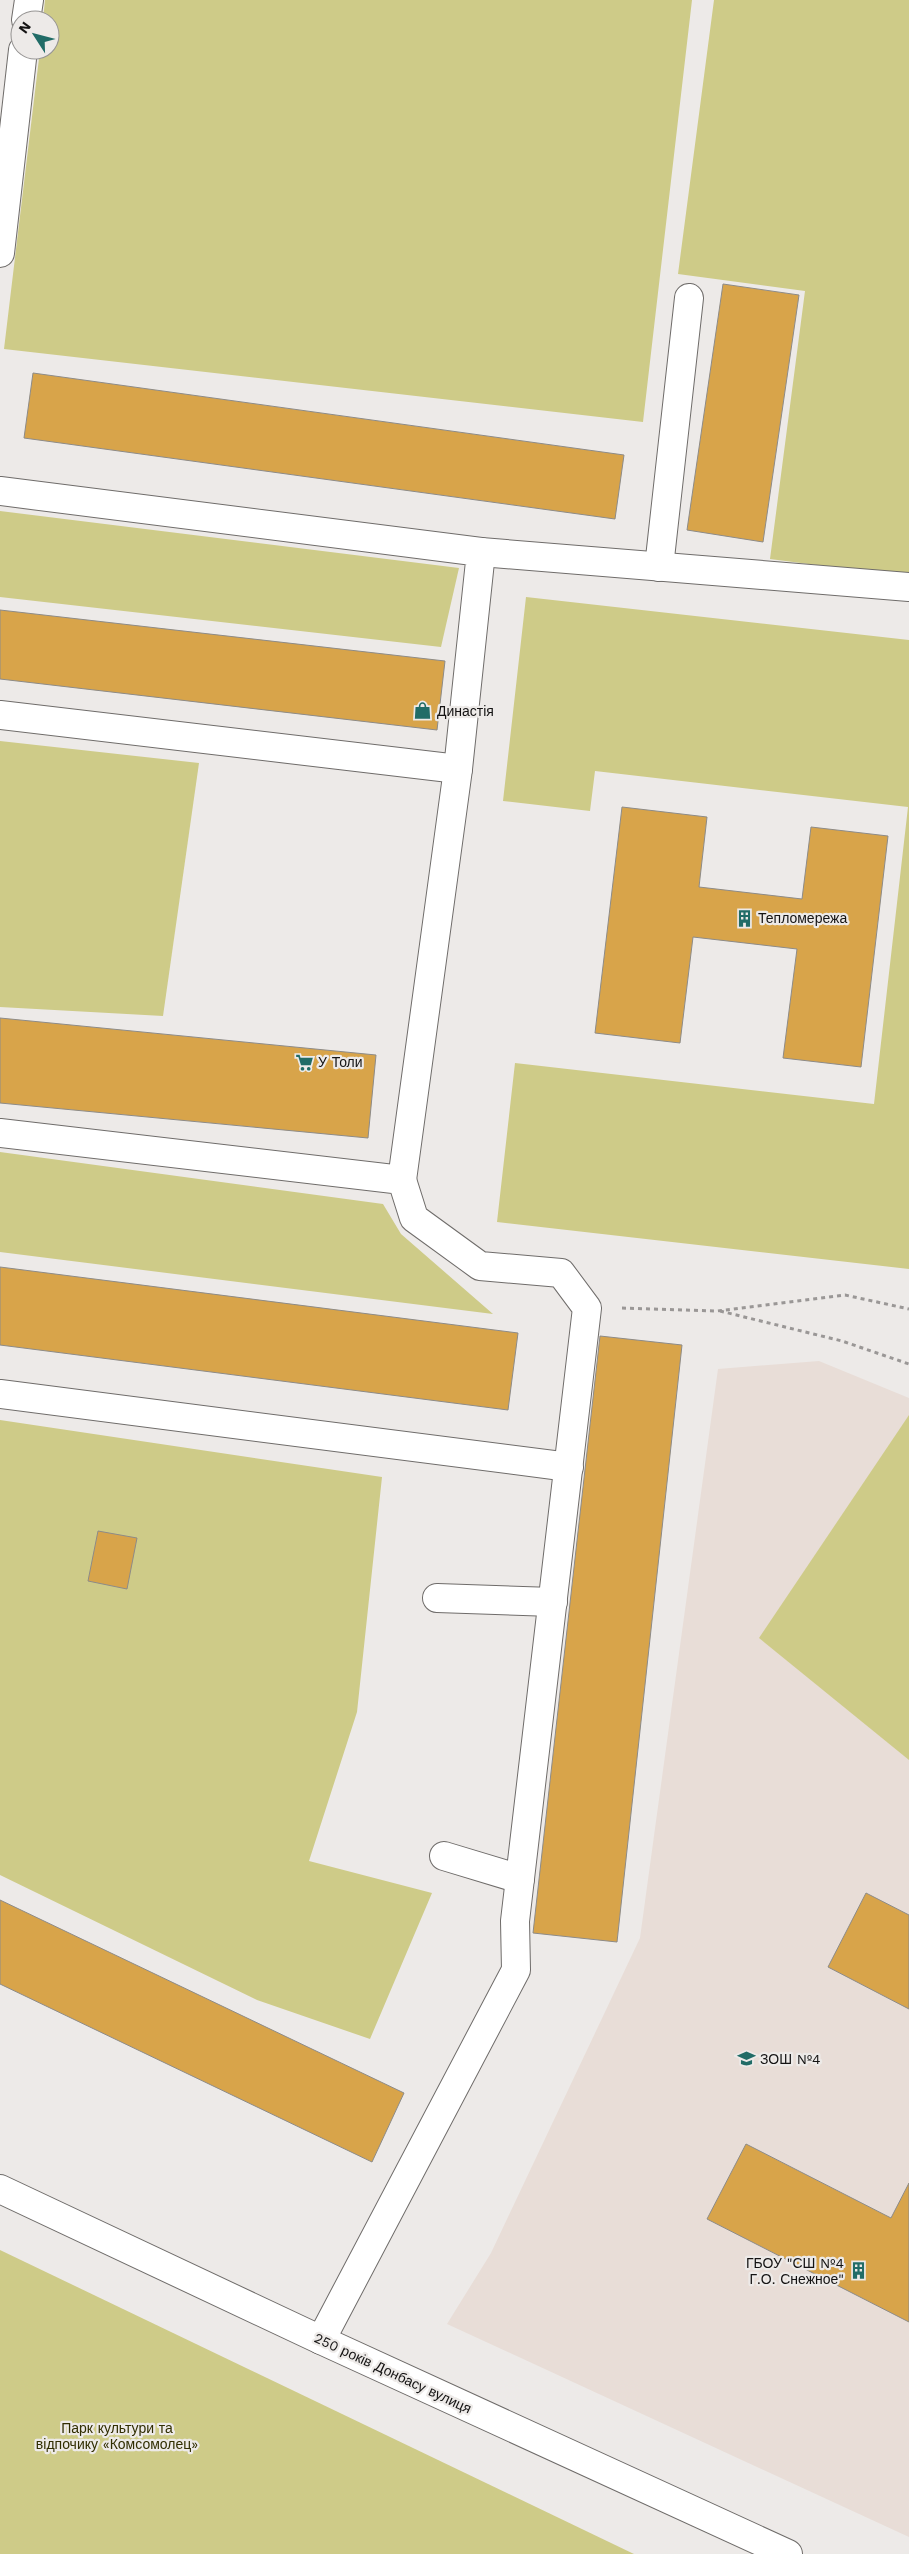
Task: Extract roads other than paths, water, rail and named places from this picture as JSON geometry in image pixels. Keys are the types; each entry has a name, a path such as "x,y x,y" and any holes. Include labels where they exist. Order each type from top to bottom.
{"street":[{"path":"0,253 22,60"},
{"path":"659,567 690,298"},
{"path":"0,491 481,552 909,587"},
{"path":"321,2340 516,1970 515,1920 587,1308 561,1272 480,1266 414,1218 402,1180 458,770 481,552"},
{"path":"0,715 458,770"},
{"path":"0,1133 402,1180"},
{"path":"0,1394 568,1467"},
{"path":"437,1598 553,1602"},
{"path":"444,1856 520,1879"},
{"name":"250 років Донбасу вулиця","path":"0,2189 321,2340 788,2554"}],"place":[{"name":"Династія","path":"423,711"},
{"name":"Тепломережа","path":"744,918"},
{"name":"У Толи","path":"304,1062"},
{"name":"ЗОШ №4","path":"746,2059"},
{"name":"ГБОУ \"СШ №4 Г.О. Снежное\"","path":"858,2271"}],"park label":[{"name":"Парк культури та відпочику «Комсомолец»","path":"117,2436"}]}
